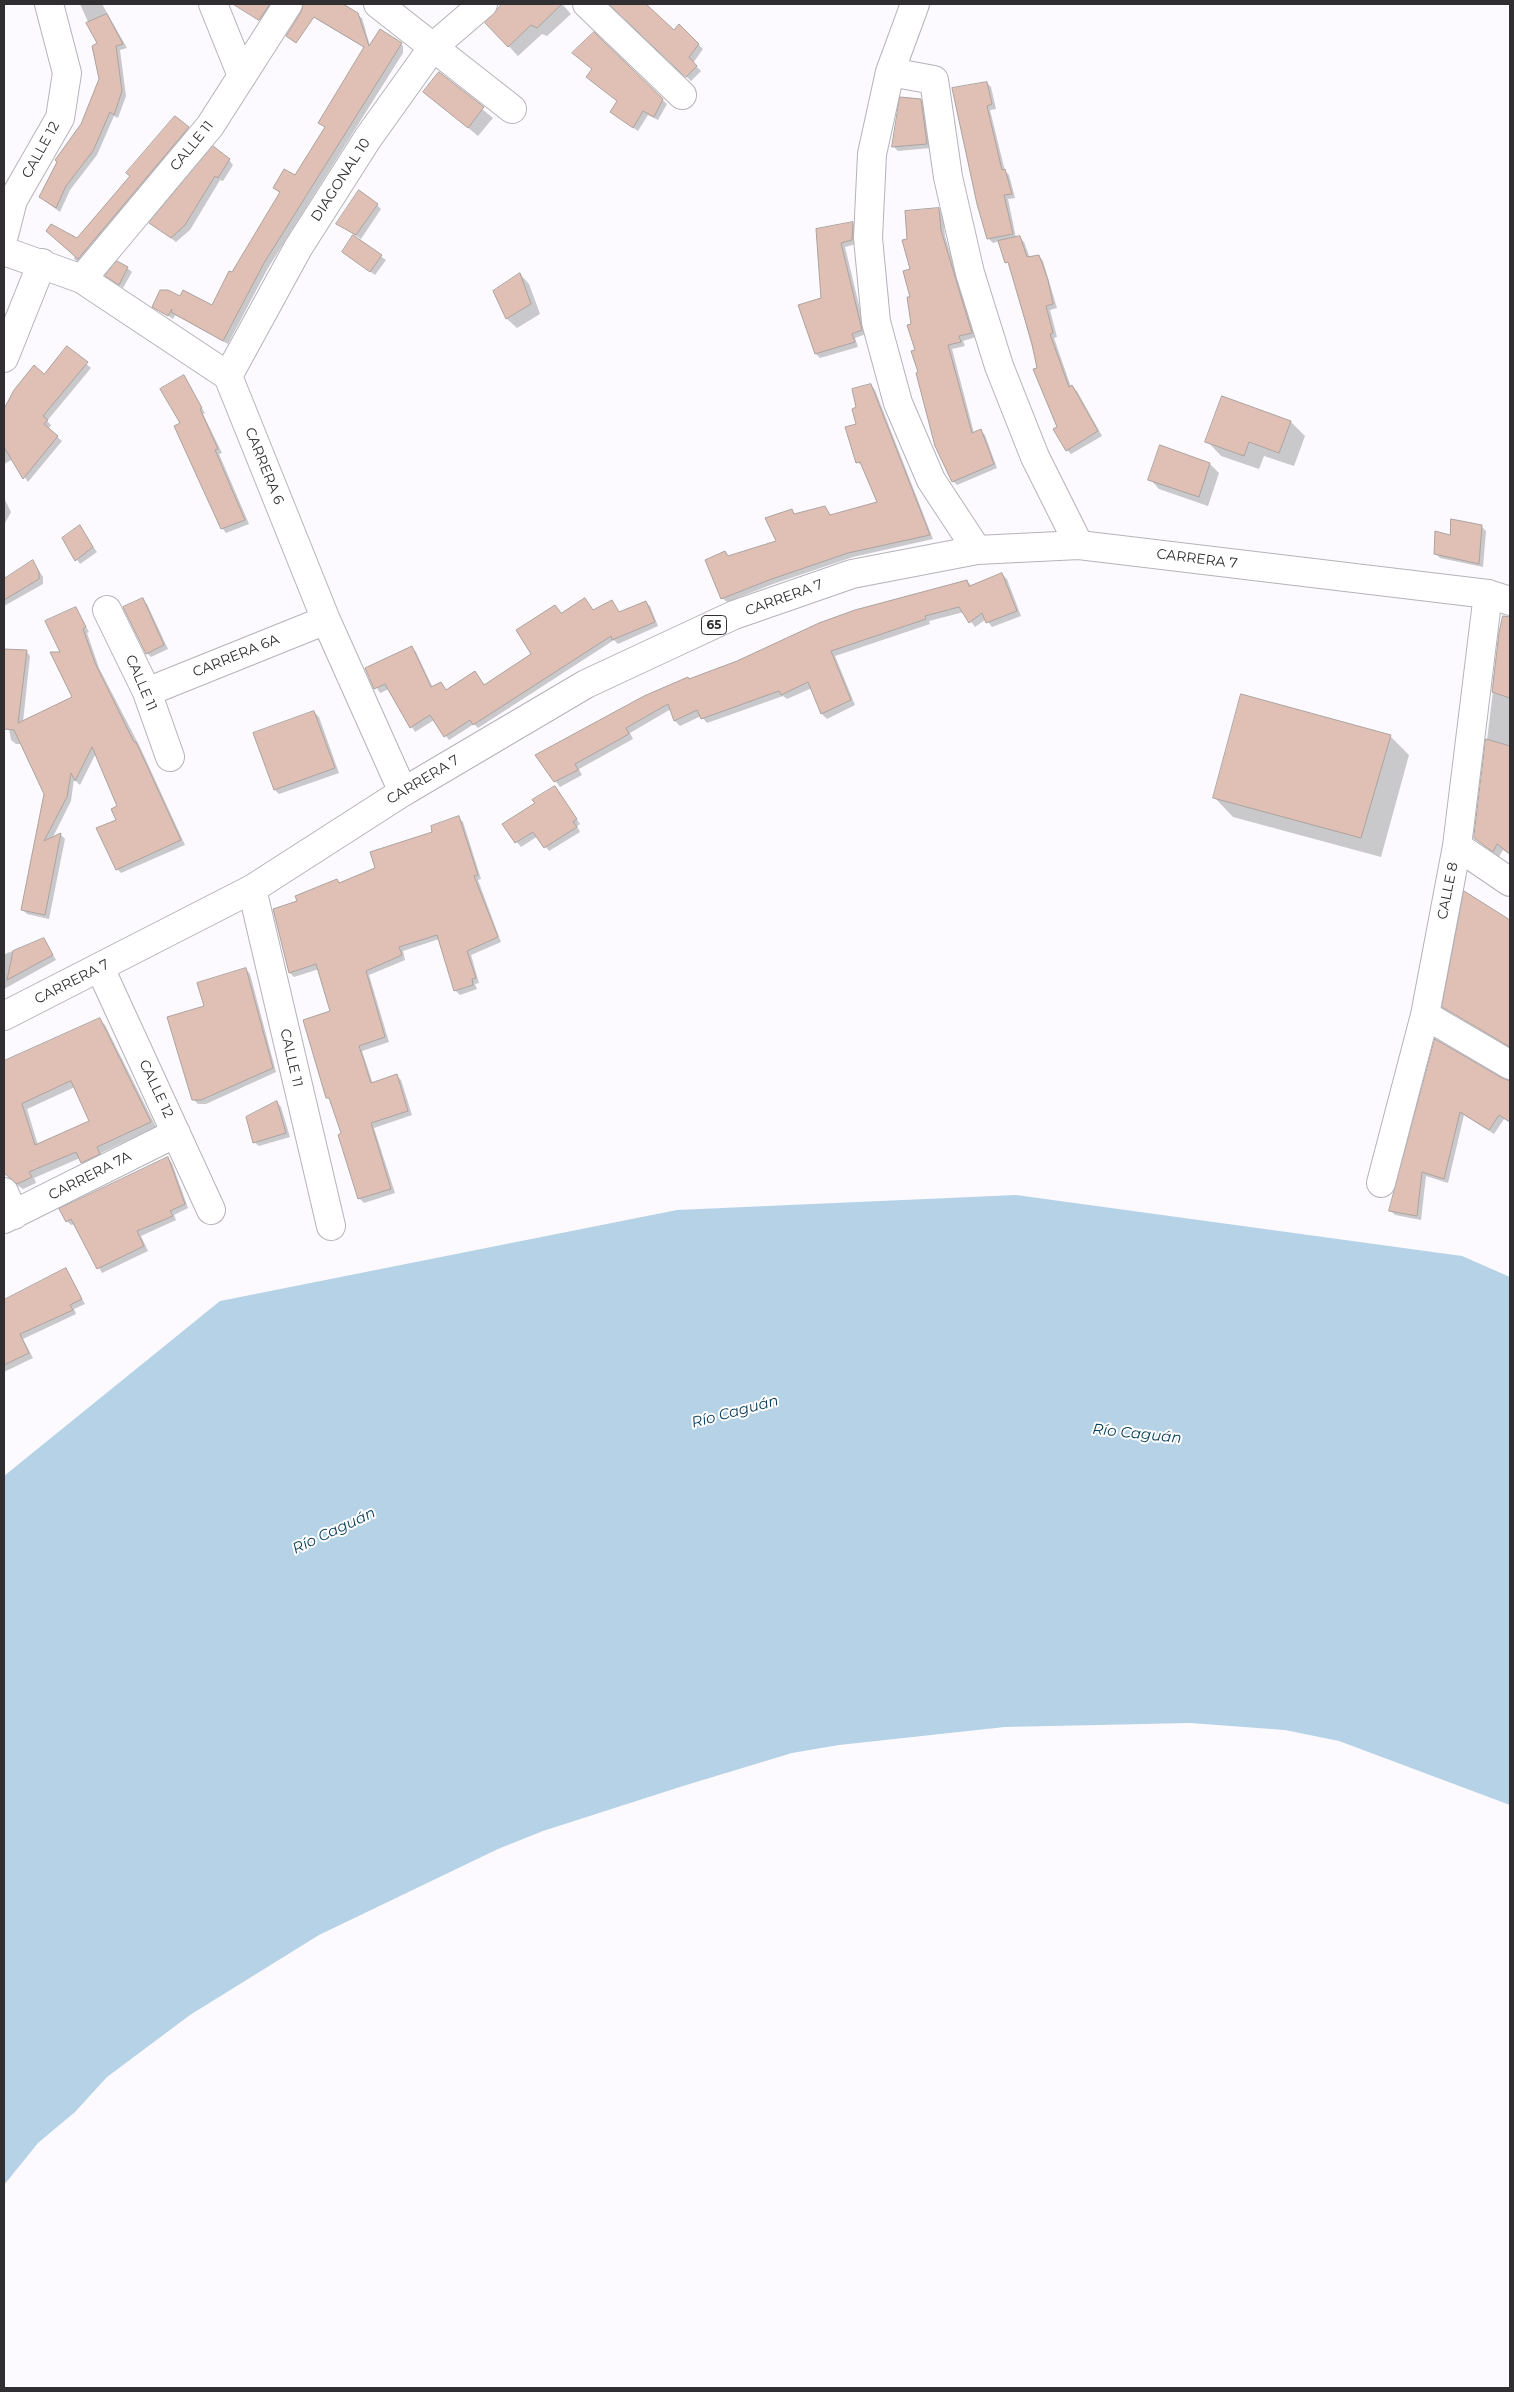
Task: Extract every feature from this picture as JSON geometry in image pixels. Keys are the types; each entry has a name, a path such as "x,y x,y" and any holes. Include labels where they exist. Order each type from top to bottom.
{"street":[{"name":"CALLE 12","path":"4,235 13,200 60,118 67,73 49,4"},
{"path":"213,4 242,76"},
{"name":"CALLE 11","path":"82,279 210,126 288,4"},
{"path":"378,4 512,109"},
{"name":"DIAGONAL 10","path":"228,376 298,248 368,138 433,47 483,4"},
{"path":"587,4 682,95"},
{"path":"915,4 890,72 872,154 868,238 876,322 898,403 932,480 977,550"},
{"path":"890,72 934,80 948,177 970,273 999,366 1024,430 1078,545"},
{"path":"4,251 42,263 82,279 228,376"},
{"path":"4,358 42,263"},
{"name":"CARRERA 6","path":"228,376 326,620 403,792"},
{"name":"CARRERA 7","path":"4,1016 252,889 403,792 586,684 734,616 852,574 977,550 1078,545 1499,598"},
{"name":"CALLE 8","path":"1381,1183 1425,1015 1457,846 1499,598"},
{"name":"CALLE 11","path":"107,610 147,692 170,758"},
{"name":"CARRERA 6A","path":"147,692 326,620"},
{"path":"1457,846 1510,882"},
{"name":"CALLE 11","path":"252,889 331,1226"},
{"name":"CALLE 12","path":"100,968 211,1210"},
{"path":"1425,1015 1510,1065"},
{"name":"CARRERA 7A","path":"7,1209 176,1133"}],"water":[{"name":"Río Caguán","path":"1016,1195 1462,1256 1510,1277 1510,1805 1339,1741 1285,1730 1190,1723 1005,1727 839,1745 792,1753 543,1831 498,1849 319,1935 190,2015 107,2077 75,2112 38,2143 4,2185 4,1476 220,1301 677,1210"}],"building":[{"path":"233,4 270,4 259,20"},
{"path":"303,4 343,4 358,13 369,46 380,29 402,43 264,263 223,341 171,312 172,309 168,316 152,307 160,290 168,290 180,296 183,290 212,305 229,271 232,272 280,192 273,188 284,169 295,175 325,127 318,123 364,47 314,17 296,43 286,36 301,12"},
{"path":"502,4 562,4 537,28 531,25 508,47 485,23"},
{"path":"609,4 646,4 674,30 679,24 699,44 689,57 697,66 686,77"},
{"path":"107,14 123,44 116,46 122,91 114,115 110,112 93,151 66,186 56,208 39,197 57,162 55,160 81,124 99,79 92,46 97,43 86,23"},
{"path":"594,32 663,99 654,117 643,111 633,128 610,112 617,101 586,77 592,69 572,53"},
{"path":"439,72 484,107 468,128 423,92"},
{"path":"987,82 992,104 987,106 1002,170 1005,169 1012,194 1004,195 1013,234 987,239 977,204 952,88"},
{"path":"900,97 921,99 927,144 892,147"},
{"path":"175,116 189,127 78,259 46,231 51,224 77,238 130,176 126,173"},
{"path":"213,146 230,159 218,178 215,176 185,225 171,238 149,223"},
{"path":"359,190 378,204 356,235 336,224"},
{"path":"939,208 941,230 972,333 959,336 961,342 948,345 972,433 981,429 994,464 952,482 935,446 916,373 918,372 911,351 915,350 907,325 911,324 907,297 910,297 903,271 910,269 902,240 907,239 905,211"},
{"path":"853,222 852,240 841,243 862,330 852,334 855,342 815,354 798,305 821,298 816,229"},
{"path":"353,235 382,255 370,272 342,252"},
{"path":"1020,236 1027,257 1039,255 1048,280 1053,304 1046,306 1053,333 1050,334 1069,387 1072,385 1098,431 1066,451 1053,429 1057,427 1033,369 1037,368 1032,344 1008,262 1005,263 998,241"},
{"path":"117,261 128,267 119,285 105,276"},
{"path":"520,273 531,304 506,319 493,291"},
{"path":"67,346 88,362 43,416 48,420 44,424 58,436 23,479 4,447 4,409 14,390 34,365 44,374"},
{"path":"184,375 202,408 200,409 218,449 215,450 245,520 221,529 174,426 180,423 160,389"},
{"path":"871,384 930,535 848,553 769,580 721,599 705,560 725,551 728,556 776,541 765,518 792,509 794,514 825,506 830,515 877,502 860,462 856,463 845,427 856,424 852,409 856,407 852,389"},
{"path":"1222,396 1291,421 1279,453 1249,442 1244,456 1205,442"},
{"path":"1160,445 1210,463 1199,497 1148,480"},
{"path":"1451,519 1482,525 1479,564 1434,554 1435,531 1450,535"},
{"path":"80,525 93,547 75,561 62,538"},
{"path":"33,560 39,572 39,579 4,600 4,579"},
{"path":"1002,573 1017,611 986,623 982,613 969,623 959,607 925,616 926,619 831,651 851,700 821,714 808,682 781,695 779,691 701,719 697,710 674,721 668,704 626,728 629,734 575,764 578,770 554,782 535,755 644,696 688,677 689,679 737,661 819,623 855,610 967,580 969,586"},
{"path":"143,598 164,645 146,654 123,607"},
{"path":"585,598 593,610 612,600 619,612 646,601 655,622 612,640 611,636 473,725 470,720 444,737 430,715 410,728 385,684 374,689 365,668 412,646 431,687 441,682 446,690 475,671 484,685 531,654 516,630 555,605 561,613"},
{"path":"76,607 86,627 83,629 95,663 134,742 136,742 181,840 116,870 96,828 116,820 111,809 117,806 92,747 75,781 71,773 67,797 44,841 61,833 45,915 21,910 44,794 14,730 4,729 4,649 27,650 18,723 72,697 50,652 60,652 45,621"},
{"path":"1503,616 1510,617 1510,698 1492,692 1499,633"},
{"path":"1241,694 1391,735 1361,838 1213,798"},
{"path":"314,711 335,768 274,790 253,733"},
{"path":"1486,739 1510,746 1510,854 1497,844 1493,852 1474,838"},
{"path":"555,786 577,819 573,822 577,827 544,848 533,832 515,843 502,824 535,803 532,800"},
{"path":"459,816 478,875 474,876 498,937 467,951 476,978 472,979 473,985 454,991 437,935 399,947 402,955 366,971 385,1037 359,1046 371,1083 397,1074 408,1111 371,1123 391,1189 358,1199 338,1135 341,1133 329,1098 326,1098 303,1020 330,1011 316,964 289,973 273,909 297,901 295,896 337,879 339,883 375,868 370,852 432,832 431,826"},
{"path":"1464,891 1510,920 1510,1047 1442,1007"},
{"path":"44,938 53,955 7,980 13,951"},
{"path":"246,968 273,1068 201,1100 192,1100 167,1017 204,1006 197,983"},
{"path":"100,1018 151,1122 97,1147 100,1154 81,1163 76,1152 29,1172 32,1177 17,1184 4,1173 4,1061","holes":["71,1081 89,1121 35,1145 22,1104"]},
{"path":"1435,1039 1510,1081 1510,1122 1499,1115 1489,1130 1460,1112 1444,1179 1422,1172 1417,1216 1389,1211"},
{"path":"277,1101 286,1133 253,1143 246,1117"},
{"path":"168,1157 185,1204 170,1211 173,1216 137,1231 144,1246 97,1269 71,1219 66,1222 59,1209"},
{"path":"66,1268 82,1299 70,1305 73,1310 20,1334 29,1353 4,1365 4,1300"}]}
